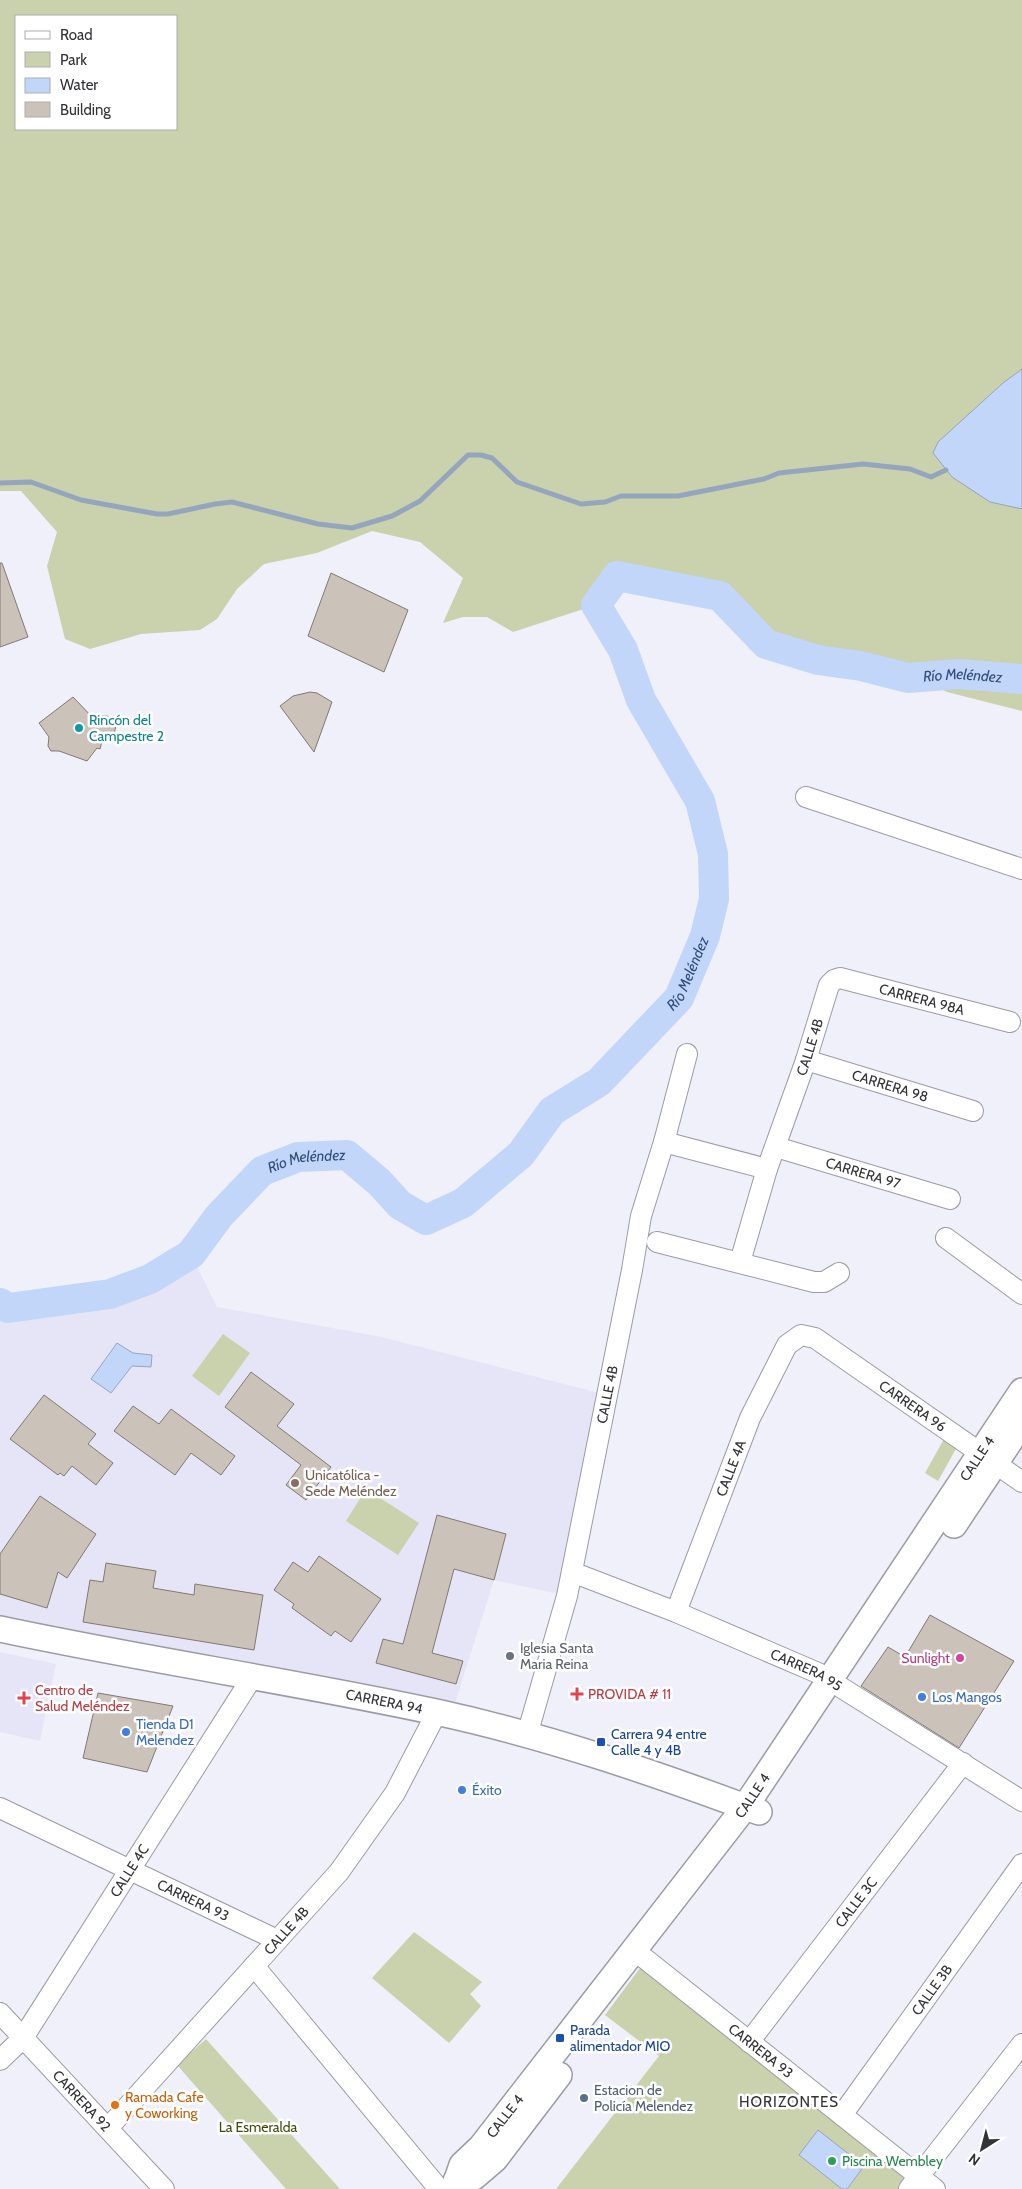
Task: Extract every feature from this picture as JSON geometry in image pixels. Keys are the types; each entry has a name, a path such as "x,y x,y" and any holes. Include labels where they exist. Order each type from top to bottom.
{"street":[{"path":"806,797 1022,869"},
{"name":"CARRERA 98A","path":"834,980 840,978 1010,1022"},
{"name":"CALLE 4B","path":"740,1262 767,1169 806,1060 829,985 834,980"},
{"name":"CALLE 4B","path":"527,1735 572,1572 641,1216 664,1142 687,1054"},
{"name":"CARRERA 98","path":"806,1060 973,1111"},
{"path":"664,1142 767,1169"},
{"name":"CARRERA 97","path":"776,1147 950,1199"},
{"path":"946,1238 1022,1294"},
{"path":"657,1242 814,1282 824,1282 840,1273"},
{"name":"CARRERA 96","path":"801,1335 815,1338 1022,1482"},
{"name":"CALLE 4A","path":"676,1612 750,1418 787,1345 801,1335"},
{"name":"CALLE 4","path":"448,2186 462,2165 481,2147 640,1955 753,1810 988,1458 1022,1391"},
{"name":"CALLE 4","path":"988,1458 1022,1423"},
{"name":"CARRERA 95","path":"572,1572 676,1612 836,1684 1022,1801"},
{"name":"CARRERA 94","path":"0,1629 437,1712 527,1735 641,1769 753,1810"},
{"name":"CALLE 4C","path":"0,2060 23,2038 253,1676"},
{"name":"CALLE 4B","path":"108,2128 339,1872 395,1794 437,1712"},
{"name":"CALLE 3C","path":"749,2042 963,1763"},
{"name":"CARRERA 93","path":"0,1808 276,1940"},
{"name":"CALLE 3B","path":"842,2115 1022,1864"},
{"name":"CARRERA 93","path":"640,1955 842,2115 914,2183 935,2189"},
{"path":"254,1966 448,2186"},
{"name":"CARRERA 92","path":"0,2013 164,2189"},
{"path":"914,2183 1022,2044"}],"shaded area":[{"name":"Unicatólica - Sede Meléndez","path":"191,1254 217,1307 382,1337 607,1395 567,1596 494,1580 451,1716 0,1629 0,1303 8,1308 110,1294 150,1279"},
{"name":"Centro de Salud Meléndez","path":"0,1652 56,1664 40,1741 0,1732"}],"green space":[{"path":"0,0 1022,0 1022,711 947,692 917,677 908,678 861,666 818,660 766,644 720,596 617,576 596,605 513,632 487,617 463,617 443,623 463,578 420,542 372,531 317,553 264,564 237,589 217,619 200,630 141,634 90,649 65,639 47,566 57,532 21,491 0,491"},
{"path":"223,1334 250,1353 219,1396 192,1376"},
{"path":"944,1439 957,1447 938,1481 925,1473"},
{"path":"366,1489 419,1523 398,1555 346,1521"},
{"path":"414,1932 482,1982 470,1994 481,2006 449,2043 372,1978"},
{"path":"646,1960 935,2189 556,2189 659,2056 605,2015"},
{"name":"La Esmeralda","path":"206,2039 340,2189 286,2189 177,2065"}],"water":[{"path":"1022,369 1022,509 990,502 952,477 933,453 938,442 1003,383"},
{"path":"117,1343 133,1353 152,1355 151,1367 132,1366 111,1393 91,1379"},
{"name":"Piscina Wembley","path":"818,2130 864,2166 847,2189 842,2189 799,2155"}],"building":[{"path":"0,563 2,563 28,637 0,647"},
{"path":"331,573 408,610 384,672 308,636"},
{"path":"310,692 317,693 332,702 314,752 280,706 293,696"},
{"name":"Rincón del Campestre 2","path":"73,697 95,720 102,716 107,716 116,725 114,735 102,741 100,749 97,748 87,761 59,751 51,751 48,746 49,737 39,723"},
{"path":"251,1372 294,1404 277,1426 331,1467 306,1500 286,1485 301,1465 225,1407"},
{"path":"44,1395 96,1434 88,1444 113,1463 96,1485 72,1466 64,1476 60,1473 58,1475 10,1439"},
{"path":"133,1406 159,1424 171,1409 235,1456 221,1475 191,1453 175,1475 114,1431"},
{"path":"40,1496 96,1534 67,1578 58,1572 47,1608 0,1594 0,1554"},
{"path":"437,1515 506,1534 494,1580 454,1569 432,1653 463,1661 456,1684 376,1663 383,1639 403,1644"},
{"path":"319,1556 381,1599 351,1642 335,1631 331,1636 292,1608 294,1604 274,1590 293,1562 308,1572"},
{"path":"106,1563 156,1571 153,1588 194,1595 195,1584 263,1595 254,1650 83,1622 90,1580 103,1582"},
{"path":"930,1615 1014,1661 959,1748 861,1686 888,1647 905,1657"},
{"name":"Tienda D1 Melendez","path":"98,1693 173,1706 147,1772 83,1758"}],"waterway":[{"path":"0,483 31,482 81,500 157,514 168,514 232,502 318,524 352,528 392,516 420,501 468,455 481,455 492,458 517,482 581,504 605,502 621,496 678,496 764,479 779,473 863,464 910,469 931,477 946,470"},
{"name":"Río Meléndez","path":"0,1303 8,1308 110,1294 150,1279 191,1254 219,1216 262,1171 298,1157 347,1155 379,1182 400,1205 426,1220 463,1203 521,1154 552,1111 599,1082 679,998 705,936 714,899 713,854 700,801 641,700 623,650 596,605 617,576 720,596 766,644 818,660 861,666 908,678 958,674 1022,679"}],"place":[{"name":"Rincón del Campestre 2","path":"79,728"},
{"name":"Unicatólica - Sede Meléndez","path":"295,1483"},
{"name":"Iglesia Santa Maria Reina","path":"510,1656"},
{"name":"Sunlight","path":"960,1658"},
{"name":"PROVIDA # 11","path":"577,1694"},
{"name":"Los Mangos","path":"922,1697"},
{"name":"Centro de Salud Meléndez","path":"24,1698"},
{"name":"Tienda D1 Melendez","path":"126,1732"},
{"name":"Carrera 94 entre Calle 4 y 4B","path":"601,1742"},
{"name":"Éxito","path":"462,1790"},
{"name":"Parada alimentador MIO","path":"560,2038"},
{"name":"Estacion de Policía Melendez","path":"584,2098"},
{"name":"Ramada Cafe y Coworking","path":"115,2105"},
{"name":"Piscina Wembley","path":"832,2161"}],"district":[{"name":"HORIZONTES","path":"789,2102"}]}
